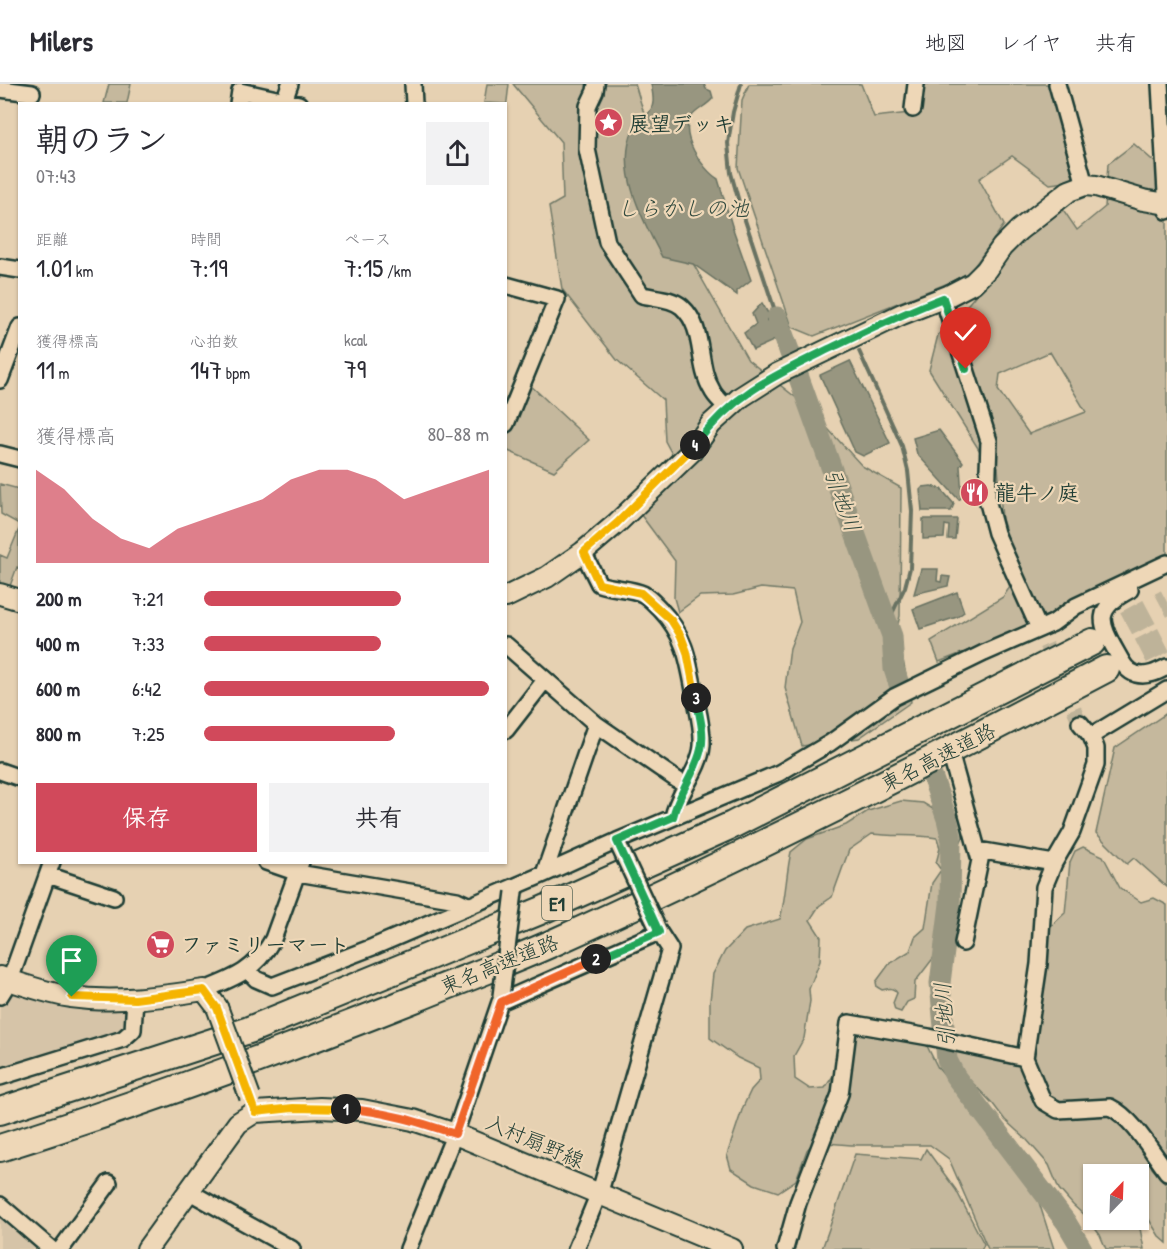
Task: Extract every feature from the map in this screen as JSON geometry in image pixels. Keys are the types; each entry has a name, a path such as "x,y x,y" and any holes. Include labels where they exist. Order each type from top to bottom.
{"highway":[{"name":"東名高速道路","path":"0,1111 249,1030 540,911 732,825 1092,642"},
{"name":"東名高速道路","path":"0,1148 135,1105 263,1059 554,942 745,854 886,784 1106,669"}],"street":[{"path":"239,93 292,102 290,84"},
{"path":"413,84 414,102"},
{"path":"596,84 596,91 588,106 587,149 607,242 642,295 671,301 682,307 694,323 700,344 700,357 712,391 727,408"},
{"path":"913,109 916,84"},
{"path":"1057,84 1085,185"},
{"path":"507,597 547,577 584,552 692,450 711,424 727,408 758,385 902,314 973,283 1019,230 1069,190 1085,185 1166,206 1160,84"},
{"path":"0,89 32,94"},
{"path":"0,267 18,270"},
{"path":"507,285 557,299 507,422"},
{"path":"943,298 989,441 987,499 996,534 1036,624"},
{"path":"0,380 18,332"},
{"path":"0,454 18,458"},
{"path":"584,552 599,584 641,593 671,620 687,652 702,729 702,747 686,786 676,803 673,817"},
{"path":"248,971 256,979 272,986 514,889 673,817 779,773 830,743 894,697 984,653 1053,623 1077,606 1167,563"},
{"path":"1167,570 1116,597 1107,606 1102,618 1104,632 1126,669 1135,674 1147,675 1167,667"},
{"path":"0,594 18,599"},
{"path":"507,646 596,724 686,786"},
{"path":"507,729 545,680"},
{"path":"1091,736 1167,690"},
{"path":"1080,723 1091,736 1096,748 1096,765 1072,832 1054,863 1044,887 1039,964 1025,1058 1043,1101 1058,1110 1110,1107 1127,1120 1167,1172"},
{"path":"544,874 596,724"},
{"path":"953,763 980,860 963,943"},
{"path":"0,771 18,777"},
{"path":"576,1249 599,1194 670,949 658,929 618,843"},
{"path":"978,850 1054,863"},
{"path":"277,864 457,900 470,906"},
{"path":"114,897 50,869 3,984 72,997 135,999 204,990 248,971 267,951 299,868"},
{"path":"408,1249 455,1134 501,999 514,889"},
{"path":"501,999 658,929"},
{"path":"147,1249 253,1104 217,1008 204,990"},
{"path":"0,1077 123,1039 133,1030 135,999"},
{"path":"785,1249 798,1203 840,1094 849,1023 950,1041 1025,1058"},
{"name":"入村扇野線","path":"253,1104 362,1110 413,1120 455,1134 732,1249"},
{"path":"61,1249 104,1202 110,1183"},
{"path":"188,1191 292,1249"},
{"path":"0,1205 51,1249"}],"shaded area":[{"path":"109,84 131,84 127,102 104,102"},
{"path":"487,84 509,84 507,102 484,102"},
{"path":"513,84 635,84 686,251 748,360 808,407 862,466 901,488 900,616 897,628 911,702 859,738 802,746 785,688 790,648 800,622 793,591 761,588 733,595 700,596 678,612 674,598 675,561 638,511 681,471 665,441 663,400 617,360 562,289 549,207 563,199 561,142"},
{"path":"749,84 861,84 874,117 919,112 920,84 1049,84 1074,181 1050,184 1012,156 979,179 1004,225 970,272 951,282 814,336 792,327 738,168 742,100"},
{"path":"1134,144 1158,165 1167,166 1167,556 1008,635 939,662 931,641 1003,597 1019,574 1002,519 998,467 981,453 929,370 938,335 969,303 1010,254 1013,243 1060,205 1077,230 1105,207 1108,164","holes":["1050,352 1086,412 1029,434 998,390 1000,374"]},
{"path":"528,383 589,440 554,471 507,450 507,435"},
{"path":"0,484 18,489 18,523 1,514"},
{"path":"18,531 18,568 10,586 18,590 0,589 0,555 7,558"},
{"path":"1167,713 1167,887 1134,858 1127,864 1096,833 1115,748"},
{"path":"901,801 923,803 936,811 951,810 963,820 963,837 948,869 946,904 940,919 941,948 915,982 914,999 907,1002 901,1012 895,1010 893,1003 897,993 891,988 882,990 877,987 876,982 890,963 910,951 915,937 925,928 932,883 941,870 936,863 940,848 937,838 872,834 849,850 832,897 819,906 810,920 821,937 820,961 809,989 810,1001 804,1038 794,1056 795,1079 810,1089 825,1088 848,1053 852,1036 862,1030 925,1042 938,1068 1008,1152 1037,1196 1054,1249 988,1249 949,1159 930,1145 851,1145 814,1142 807,1150 796,1180 778,1192 754,1184 731,1169 727,1155 743,1107 751,1090 760,1080 759,1068 738,1058 710,1038 713,974 725,951 745,930 780,919 791,852 807,839 846,825 868,811"},
{"path":"1083,847 1103,856 1120,888 1141,902 1154,898 1167,905 1167,1155 1156,1146 1146,1150 1152,1168 1167,1185 1167,1243 1159,1236 1149,1220 1149,1164 1083,1164 1083,1214 1059,1189 1049,1165 1005,1120 960,1070 953,1059 951,1048 1016,1064 1023,1069 1048,929 1065,913 1070,862 1075,851"},
{"path":"7,990 51,1005 126,1009 126,1027 114,1034 0,1070 0,1001"},
{"path":"926,1149 956,1190 984,1244 982,1249 822,1249 855,1154 921,1159"},
{"path":"0,1213 42,1249 0,1249"},
{"path":"1096,1230 1140,1230 1144,1249 1106,1249"}],"water":[{"name":"しらかしの池","path":"651,84 704,84 706,89 711,91 713,98 691,117 688,133 699,160 718,179 751,280 737,291 737,295 693,264 662,257 633,194 627,160 629,144 635,126 652,108"},
{"path":"762,303 782,337 753,350 744,333 756,324 752,314"},
{"path":"850,361 890,443 863,456 855,452 820,375"},
{"path":"939,430 963,462 960,466 962,497 959,500 917,454 913,438"},
{"path":"931,486 941,489 954,504 951,511 922,511 920,490"},
{"path":"923,519 957,519 955,539 948,539 949,526 945,525 944,538 923,539"},
{"path":"921,569 938,569 937,581 941,582 942,576 950,577 948,586 914,594"},
{"path":"957,592 964,612 957,617 920,629 913,609"}],"waterway":[{"path":"741,84 728,143 731,173 777,317 768,320"},
{"name":"引地川","path":"777,317 892,636 894,669 899,684"},
{"path":"859,351 902,446 908,471 912,511 910,568 905,587 887,624"},
{"name":"引地川","path":"932,776 951,836 950,904 940,983 947,1060 955,1076 1066,1222 1082,1249"}],"tunnel":[{"path":"1092,642 1167,602"},
{"path":"1037,624 1080,723"},
{"path":"1106,669 1167,638"}],"place":[{"name":"展望デッキ","path":"608,123"},
{"name":"龍牛ノ庭","path":"974,492"},
{"name":"ファミリーマート","path":"160,944"}],"route":[{"path":"72,997 135,999 204,990 217,1008 255,1112 293,1108 362,1110 413,1120 455,1134 501,1002 659,932 617,841 673,817 676,803 686,786 702,747 702,729 687,652 681,636 671,620 641,593 608,588 599,584 584,552 692,450 711,424 727,408 758,385 785,370 902,314 943,298 966,369"}]}
